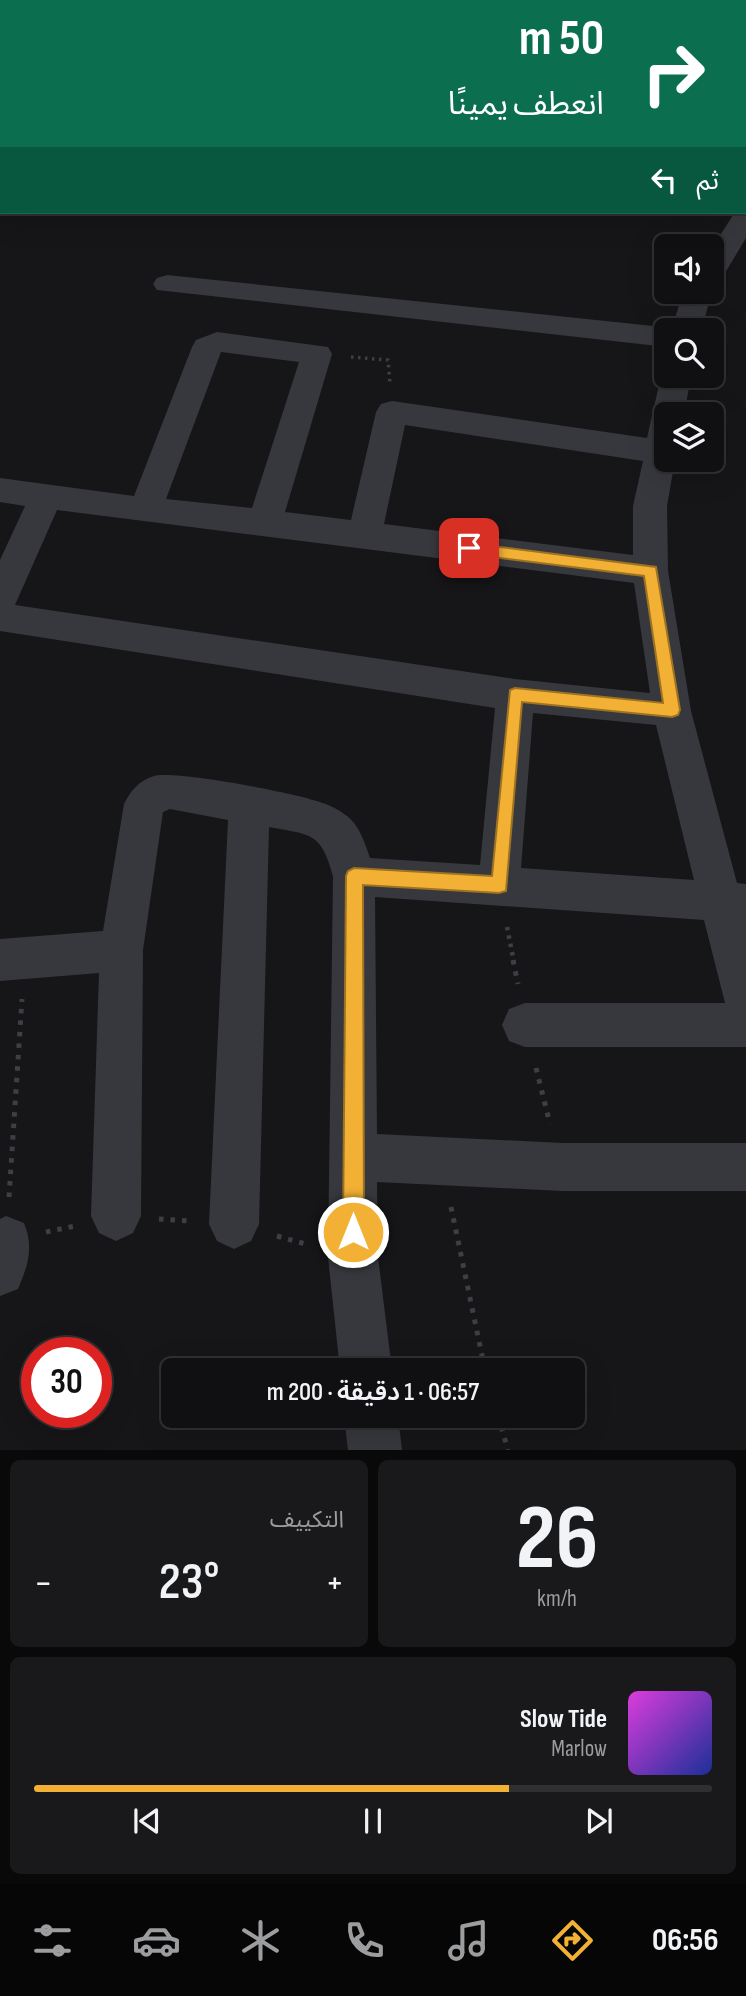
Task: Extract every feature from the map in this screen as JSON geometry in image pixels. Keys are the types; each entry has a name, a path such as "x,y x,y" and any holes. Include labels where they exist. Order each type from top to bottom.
{"street":[{"path":"724,252 746,215"},
{"path":"167,284 654,336"},
{"path":"145,510 207,347 217,342 317,354 265,522"},
{"path":"365,535 392,412 654,435"},
{"path":"656,472 650,506 650,571 672,710 734,903 746,999"},
{"path":"0,490 650,571"},
{"path":"0,599 46,497"},
{"path":"0,617 515,695 672,710"},
{"path":"499,885 515,695"},
{"path":"116,1216 121,950 147,800 162,790 311,817 337,830 344,841 354,876 353,1257 365,1358"},
{"path":"234,1224 248,804"},
{"path":"354,876 734,903"},
{"path":"12,960 121,950"},
{"path":"525,1025 746,1025"},
{"path":"354,1157 562,1167 746,1167"},
{"path":"372,1428 375,1450"}],"path":[{"path":"317,354 388,360 392,412"},
{"path":"499,885 525,1025 562,1167"},
{"path":"12,960 3,1256 116,1216 234,1224 353,1257"},
{"path":"442,1161 483,1358"},
{"path":"502,1428 508,1450"}],"route":[{"path":"353,1232 354,876 499,885 515,695 672,710 650,571 469,548"}]}
